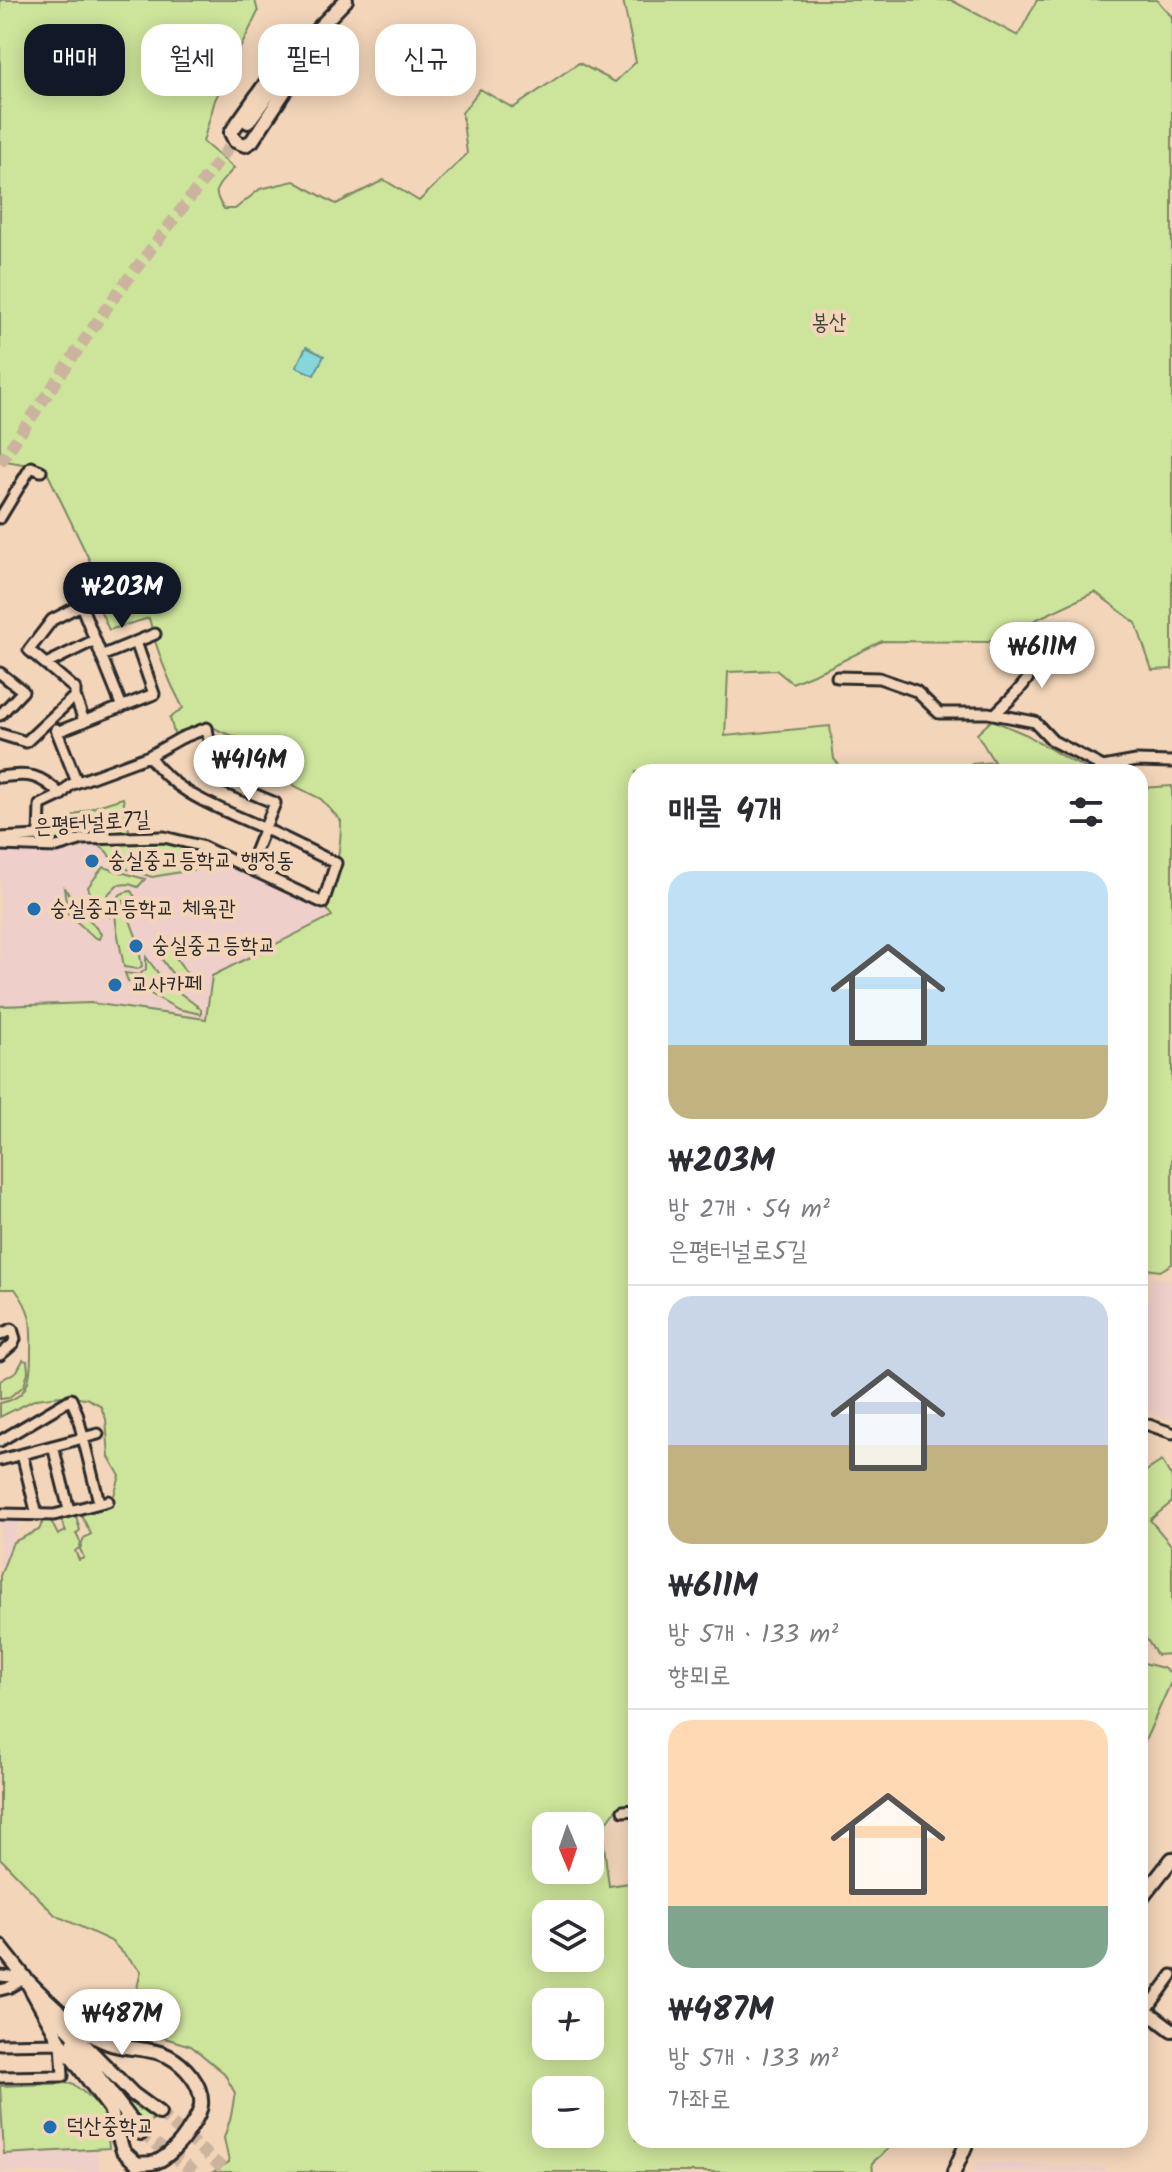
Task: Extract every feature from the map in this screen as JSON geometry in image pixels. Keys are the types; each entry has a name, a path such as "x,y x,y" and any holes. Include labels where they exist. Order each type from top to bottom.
{"main road":[{"path":"323,24 346,0"},
{"path":"311,36 307,57 252,141 245,145 235,141 232,131 292,46 311,36"},
{"path":"239,134 267,96"},
{"path":"1148,1890 1172,1859"},
{"path":"0,1946 64,2024 133,2094 159,2113"},
{"path":"25,1978 62,2015 106,2043 167,2055 184,2068 200,2092 201,2106 182,2142 155,2163 137,2164 123,2151 110,2109 61,2043 25,1978"},
{"path":"1148,2012 1172,2030"},
{"path":"64,2024 84,2058 141,2133"},
{"path":"954,2172 964,2148"}],"street":[{"path":"0,518 31,467 41,471"},
{"path":"84,721 75,689 29,650 52,620 81,605 122,707"},
{"path":"101,656 155,634"},
{"path":"46,664 95,640"},
{"path":"57,732 154,694 136,642"},
{"path":"995,714 1029,680 1037,657 1035,646"},
{"path":"0,673 23,691 0,715"},
{"path":"837,677 879,678 916,691 939,713 995,714 1035,722 1053,741 1097,764"},
{"path":"0,733 26,742 75,696"},
{"path":"51,716 77,782"},
{"path":"0,838 39,836 40,805 61,795 70,785 149,756 207,728 215,778 275,803 249,867"},
{"path":"149,756 160,771 198,799 265,829"},
{"path":"1120,764 1172,762"},
{"name":"은평터널로7길","path":"0,777 26,774 48,782 61,795"},
{"name":"은평터널로7길","path":"0,845 57,847 83,839 164,837 201,846 323,903 336,863 265,829"},
{"path":"0,1335 12,1329 15,1336 14,1342 0,1355"},
{"path":"0,1441 71,1399 104,1502 54,1515 0,1513"},
{"path":"1148,1425 1172,1433"},
{"path":"0,1460 98,1434"},
{"path":"53,1446 69,1510"},
{"path":"22,1454 37,1515"},
{"path":"623,1811 628,1811"},
{"path":"1148,2002 1172,1975"},
{"path":"0,1976 25,1978"},
{"path":"0,1990 25,1978"},
{"path":"0,2044 61,2043 63,2076 0,2077"}],"shaded area":[{"name":"숭실중고등학교","path":"91,843 143,843 243,866 332,916 212,976 207,1019 91,1003 0,1006 0,852 50,854"},
{"path":"1152,1277 1172,1281 1172,1421 1148,1412 1148,1300"},
{"path":"0,1517 19,1521 0,1574"},
{"name":"덕산중학교","path":"71,2078 98,2107 95,2147 100,2172 0,2172 0,2081"},
{"path":"976,2162 1106,2168 1105,2172 973,2172"}],"green space":[{"name":"봉산","path":"0,0 255,0 258,12 242,45 242,24 141,24 141,96 217,96 203,142 234,168 217,191 224,209 235,209 260,189 294,181 336,204 384,180 419,201 467,154 462,113 480,89 513,108 579,63 615,82 636,62 623,0 951,0 1018,36 1037,0 1157,0 1172,17 1172,669 1152,670 1136,623 1095,592 988,642 882,641 792,683 776,670 728,672 725,736 830,726 834,759 838,764 628,764 628,1804 618,1807 604,1826 604,1812 532,1812 532,1884 604,1884 604,1845 609,1886 628,1883 628,2148 889,2148 872,2163 873,2172 213,2172 229,2162 224,2138 235,2093 224,2073 191,2046 128,2027 141,1971 111,1941 55,1915 0,1858 0,1576 13,1542 39,1530 43,1521 51,1521 58,1535 66,1531 60,1517 75,1513 80,1530 76,1534 81,1543 75,1551 79,1560 84,1558 80,1549 84,1538 91,1534 81,1514 111,1505 120,1476 109,1457 106,1419 100,1405 86,1398 61,1396 36,1399 0,1417 0,1403 17,1397 29,1380 31,1336 30,1320 21,1298 15,1289 0,1289 0,1006 91,1003 206,1019 212,976 332,916 324,906 340,844 341,821 321,799 293,785 296,771 279,764 273,753 207,724 175,737 170,718 183,708 163,664 149,618 109,630 92,591 101,584 45,468 0,460"},
{"path":"992,720 1027,735 1077,764 972,764 994,762 977,734"},
{"path":"1172,786 1172,1264 1160,1271 1148,1269 1148,788"},
{"path":"123,798 129,831 75,835 37,844 77,814"},
{"path":"162,840 203,848 232,863 152,877 115,865 107,852 94,841"},
{"path":"103,867 145,879 138,887 117,885 107,895 109,916 94,900 88,887"},
{"path":"64,888 101,934 99,939 68,914"},
{"path":"131,891 135,897 123,901 137,939 142,966 138,969 124,967 115,910 119,896"},
{"path":"178,947 173,953 193,983 189,988 171,972 159,955 164,949"},
{"path":"146,957 164,981 201,1009 201,1014 178,1009 128,981 125,973 139,975 146,969"},
{"path":"23,1360 27,1361 28,1372 24,1386 8,1398 0,1399 0,1381 17,1371"},
{"path":"1162,1461 1172,1478 1172,1502 1150,1520 1172,1546 1172,1654 1157,1655 1148,1641 1148,1470"},
{"path":"1148,1664 1163,1668 1172,1675 1148,1734"},
{"path":"99,2069 155,2117 144,2127"},
{"name":"덕산중학교","path":"72,2083 105,2110 109,2148 4,2154 0,2086"}],"water":[{"path":"306,347 324,356 314,375 296,367"}],"tunnel":[{"path":"0,463 112,300 239,134"},
{"path":"159,2113 227,2172"},
{"path":"141,2133 194,2172"}],"place":[{"name":"숭실중고등학교 행정동","path":"92,861"},
{"name":"숭실중고등학교 체육관","path":"34,909"},
{"name":"숭실중고등학교","path":"136,946"},
{"name":"교사카페","path":"115,985"},
{"name":"덕산중학교","path":"50,2127"}]}
